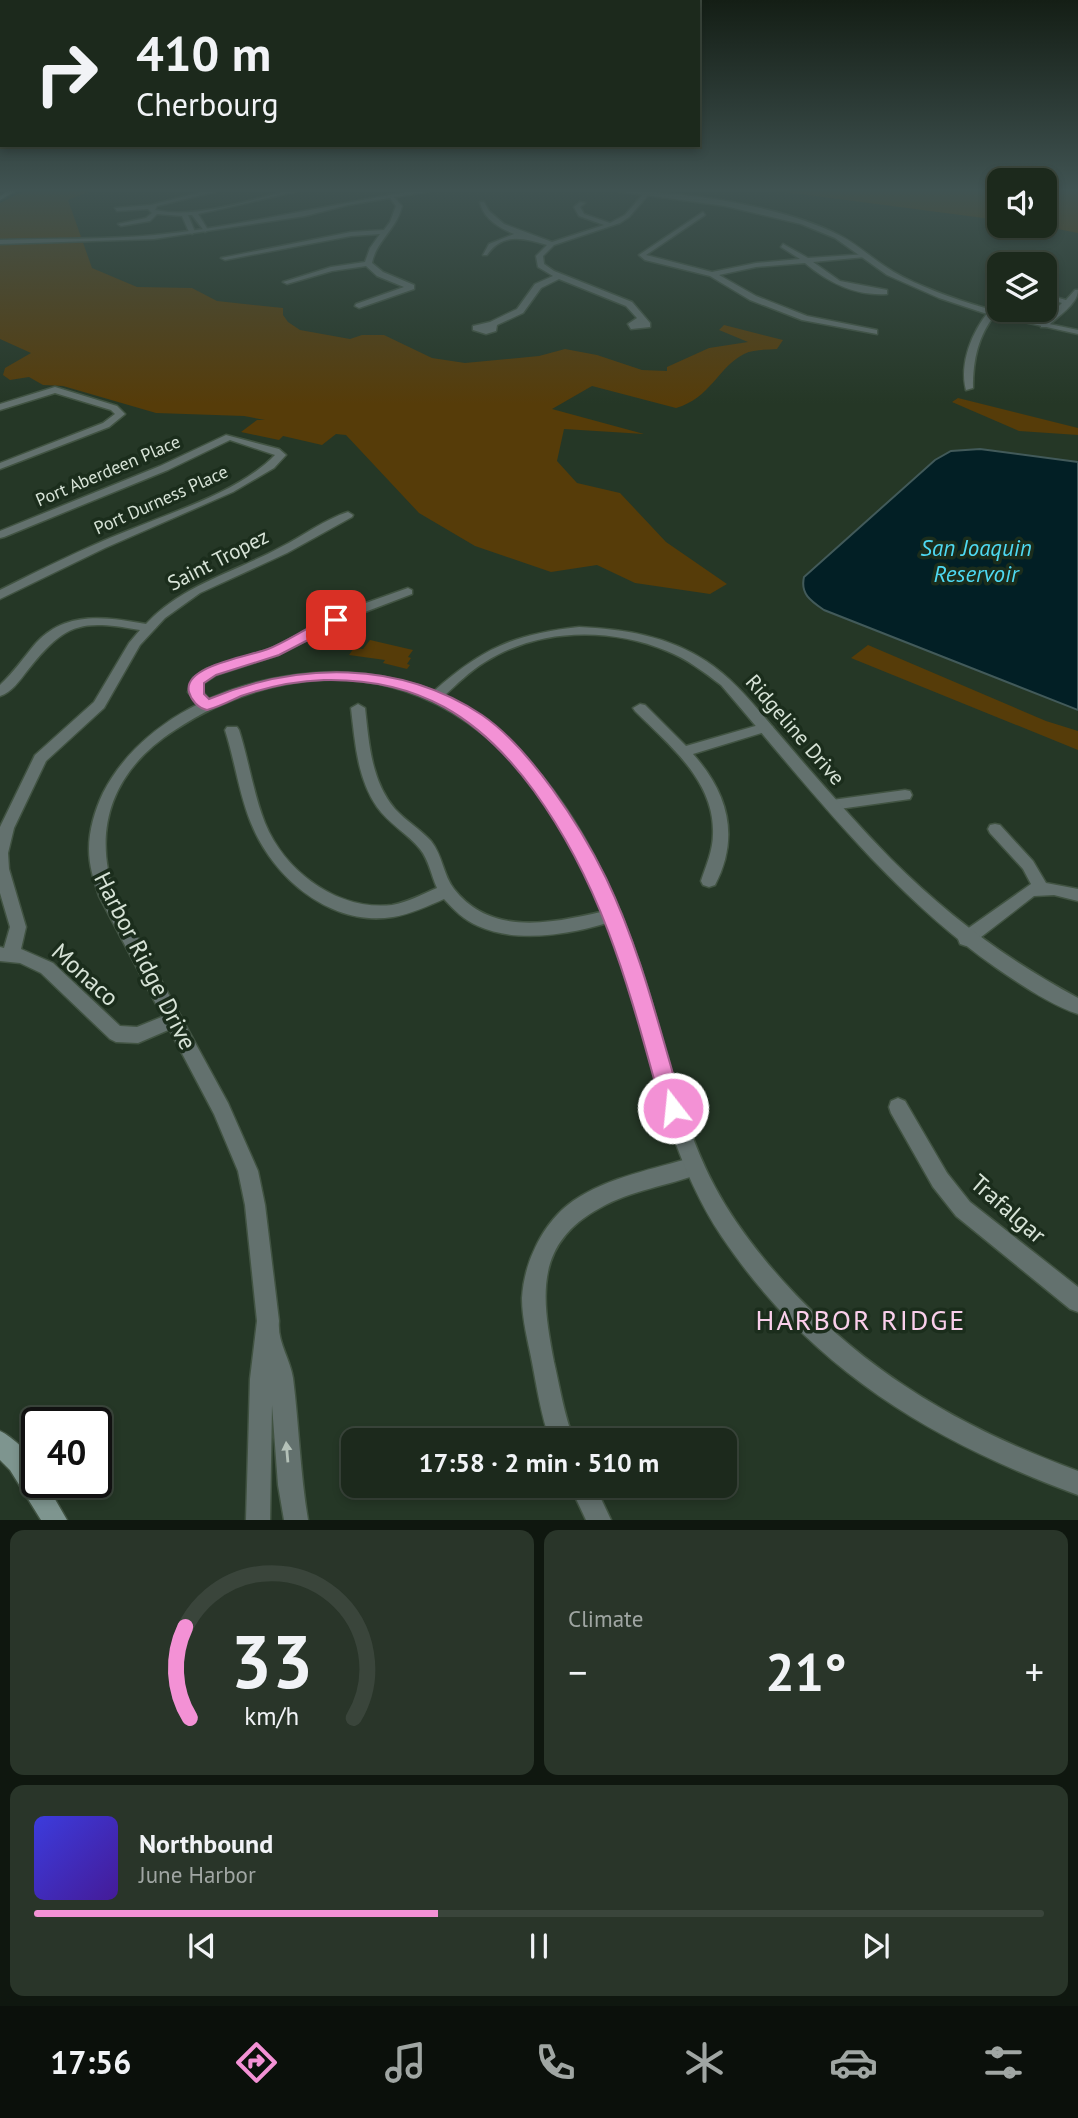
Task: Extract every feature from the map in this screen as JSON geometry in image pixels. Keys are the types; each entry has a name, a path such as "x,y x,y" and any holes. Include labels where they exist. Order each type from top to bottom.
{"main road":[{"path":"0,1443 18,1462 55,1520"}],"street":[{"path":"540,262 545,269 629,304 640,320"},
{"path":"660,262 712,274 777,309 827,324 874,332"},
{"path":"712,274 787,262"},
{"path":"810,262 836,282 884,292"},
{"path":"876,262 911,284 987,311"},
{"path":"287,282 331,269 368,264 380,274 411,286 359,306"},
{"path":"493,324 520,311 538,286 561,276"},
{"path":"1044,325 1069,303 1077,286"},
{"path":"1057,300 1069,303"},
{"path":"969,388 968,370 972,345 987,318"},
{"path":"1031,322 1078,332"},
{"path":"0,407 55,390 114,408 120,414 117,419 97,428 0,466"},
{"name":"Port Aberdeen Place","path":"0,536 164,468 229,437"},
{"name":"Port Durness Place","path":"0,594 69,560 213,497 281,458 276,451 229,437"},
{"name":"Saint Tropez","path":"5,954 18,928 1,869 0,853 7,828 40,758 99,705 146,628 177,602 283,551 348,514"},
{"path":"207,705 197,696 195,686 211,671 274,652 345,616 408,592"},
{"path":"0,692 19,675 46,640 62,628 96,620 146,628"},
{"name":"Ridgeline Drive","path":"437,695 470,666 505,647 560,633 612,632 656,641 695,658 726,682 907,887 966,939 1021,976 1078,1007"},
{"name":"Harbor Ridge Drive","path":"296,1520 290,1485 281,1375 268,1336 255,1205 248,1171 221,1109 100,881 96,865 96,833 108,794 128,765 161,733 207,705 266,684 324,676 380,679 437,695 477,719 518,757 580,847 614,915 639,989 677,1125 694,1166 727,1226 756,1267 791,1307 831,1346 876,1382 926,1416 979,1445 1035,1469 1078,1483"},
{"path":"358,708 365,767 372,787 389,812 428,848 447,891 462,908 477,918 515,930 546,930 614,915"},
{"path":"640,708 705,779 720,813 719,850 709,881"},
{"path":"682,752 766,727"},
{"path":"232,730 258,824 265,840 289,870 305,884 341,905 374,912 409,906 447,891"},
{"path":"832,805 905,795"},
{"path":"995,829 1028,865 1041,888"},
{"path":"966,939 1022,894 1041,888 1078,894"},
{"name":"Monaco","path":"5,954 36,961 47,968 116,1034 138,1035 174,1020"},
{"name":"Trafalgar","path":"898,1107 940,1180 963,1209 1078,1301"},
{"path":"558,1428 535,1323 533,1298 537,1273 545,1250 557,1231 573,1214 592,1202 694,1166"},
{"name":"Harbor Ridge Drive","path":"258,1520 261,1379 268,1336"},
{"path":"588,1498 599,1520"}],"shaded area":[{"path":"0,262 90,262 92,268 137,287 192,288 217,301 283,308 283,315 288,322 300,330 350,339 362,335 384,335 432,358 465,363 539,356 565,349 597,355 642,370 667,371 667,367 709,348 748,342 719,330 724,325 783,340 777,349 744,354 727,367 698,397 676,408 592,386 552,409 644,434 564,429 557,461 577,483 620,493 666,542 727,584 710,594 635,583 597,565 551,572 475,546 419,513 346,435 336,434 322,445 283,436 279,440 241,432 257,420 265,420 244,416 156,413 63,386 43,385 29,377 10,380 3,375 5,368 31,353 0,339"},
{"path":"958,398 1078,428 1078,435 1019,431 952,402"},
{"path":"370,640 413,650 408,657 411,658 407,664 410,665 407,669 383,663 385,660 349,655 354,648 363,649"},
{"path":"868,645 1046,721 1078,731 1078,750 851,658"}],"water":[{"name":"San Joaquin Reservoir","path":"980,449 1078,462 1078,710 824,610 805,593 804,577 935,460 951,451"}],"district":[{"name":"HARBOR RIDGE","path":"861,1320"}],"route":[{"path":"336,620 274,652 211,671 195,686 197,696 207,705 237,692 285,680 362,676 398,682 437,695 477,719 499,737 543,790 597,878 629,958 673,1108"}]}
